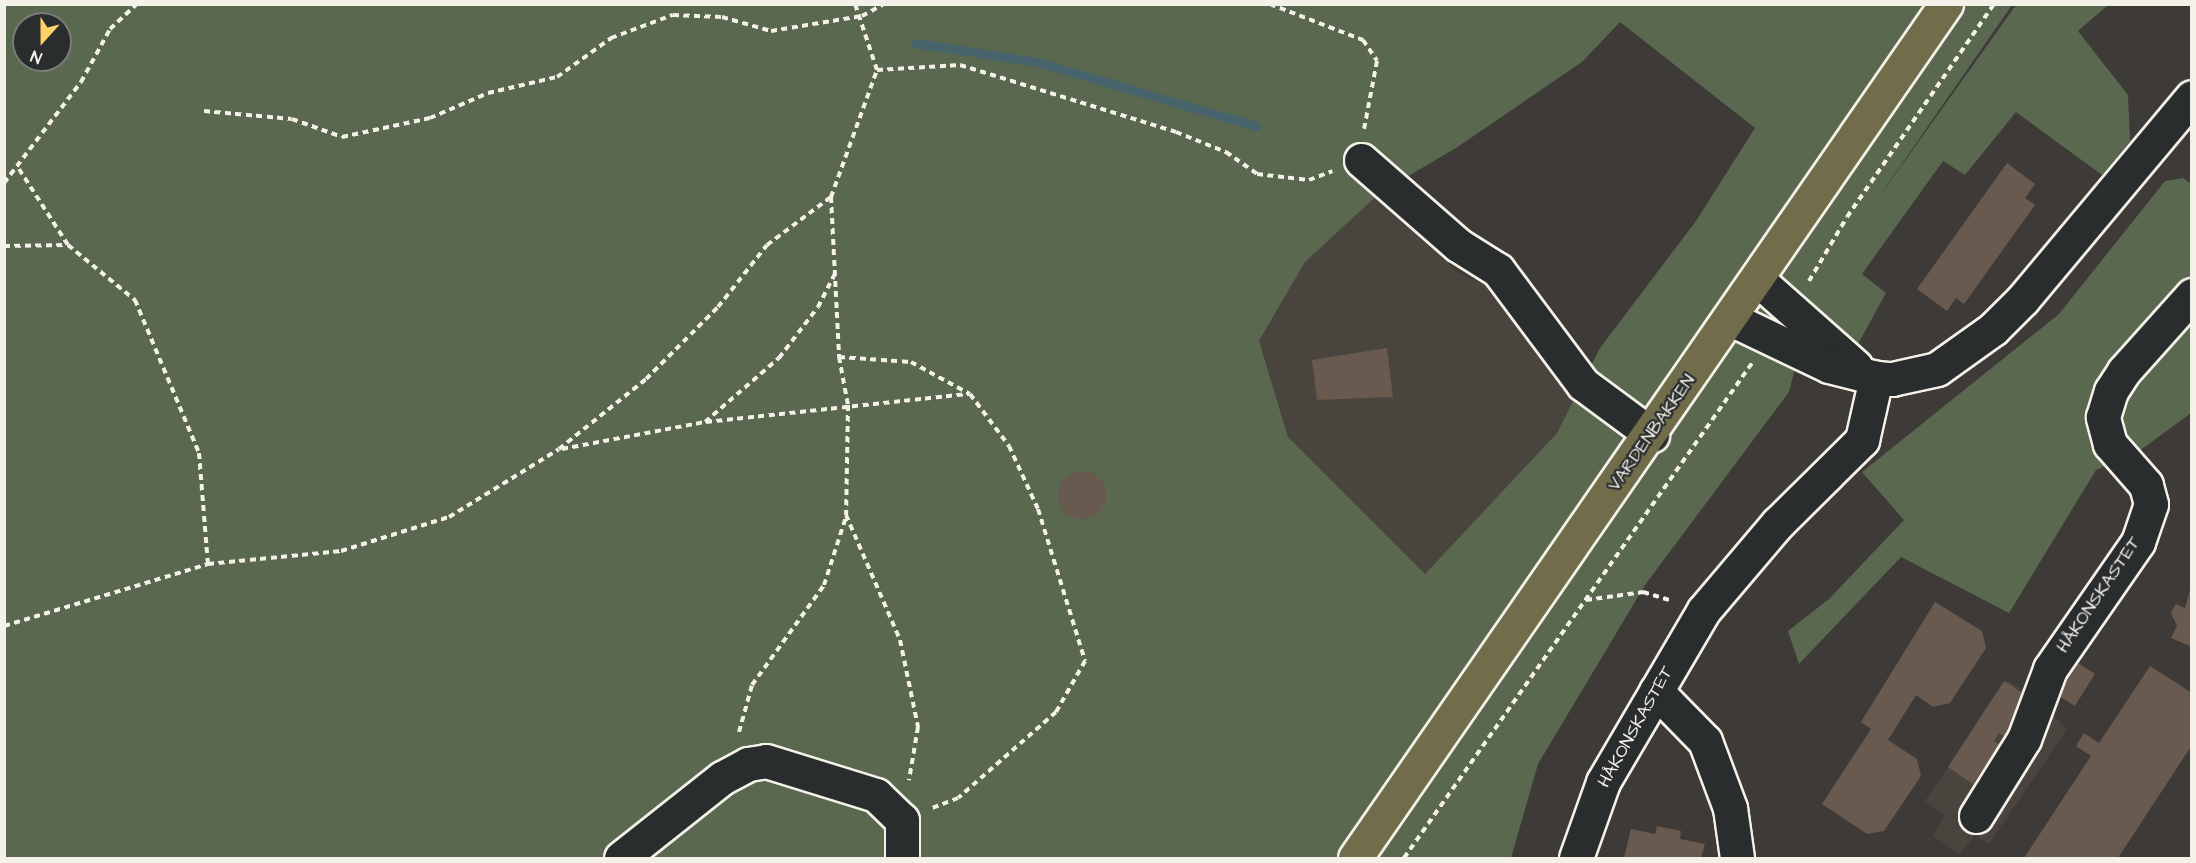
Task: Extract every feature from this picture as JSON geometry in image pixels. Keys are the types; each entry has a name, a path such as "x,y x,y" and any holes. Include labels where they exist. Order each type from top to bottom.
{"main road":[{"name":"VARDENBAKKEN","path":"1355,858 1652,435 1946,4"}],"street":[{"path":"1731,319 1770,340 1829,366 1870,376 1892,379 1937,369 1993,329 2058,260 2192,97"},
{"path":"1361,160 1458,245 1498,270 1583,384 1652,435"},
{"path":"1757,279 1870,376"},
{"name":"HÅKONSKASTET","path":"1976,816 2025,739 2050,669 2138,542 2151,504 2146,485 2110,444 2103,417 2111,391 2124,371 2192,295"},
{"name":"HÅKONSKASTET","path":"1576,858 1603,782 1704,610 1777,524 1862,440 1870,376"},
{"path":"1656,691 1705,741 1730,808 1737,858"},
{"path":"621,858 722,778 748,764 766,761 876,795 902,820 902,858"}],"path":[{"path":"4,183 19,169 81,82 110,29 137,4"},
{"path":"722,778 752,685 778,644 811,608 824,585 846,515 848,405 839,357 831,197 877,70 862,16 855,4"},
{"path":"204,111 292,119 342,137 430,118 488,93 557,77 611,38 673,15 722,17 771,31 862,16 885,4"},
{"path":"877,70 960,65 1176,132 1226,152 1257,174 1309,180 1361,160 1377,61 1363,40 1270,4"},
{"path":"1792,309 1847,217 1994,4"},
{"path":"19,169 68,245 135,300 199,453 208,564"},
{"path":"4,626 208,564 341,550 449,517 559,449 646,379 718,307 767,245 831,197"},
{"path":"4,246 68,245"},
{"path":"705,422 779,358 818,307 834,274"},
{"path":"1404,858 1770,340"},
{"path":"839,357 911,362 970,394 1009,446 1038,509 1085,661 1056,712 958,798 902,820"},
{"path":"559,449 705,422 848,405 970,394"},
{"path":"846,515 900,640 918,727 902,820"},
{"path":"1585,600 1643,592 1704,610"}],"shaded area":[{"path":"1381,192 1457,272 1486,285 1512,312 1536,351 1577,394 1557,433 1425,574 1288,437 1259,341 1305,262"},
{"path":"2008,681 2034,697 2067,729 1989,844 1975,836 1959,854 1933,836 1944,815 1925,801"}],"green space":[{"path":"5,5 2012,5 1874,204 2016,5 2108,5 2078,31 2128,95 2130,141 2102,175 2016,112 1965,175 1943,161 1862,274 1886,293 1857,346 1810,309 1789,392 1645,585 1538,764 1511,858 5,858","holes":["1620,22 1755,128 1696,221 1600,348 1557,433 1425,574 1288,437 1259,341 1305,262 1381,192 1456,148 1582,62"]},
{"path":"2183,178 2191,184 2191,413 2142,449 2096,470 2009,613 1901,557 1799,664 1788,631 1829,599 1904,520 1862,472 2059,314 2165,181"}],"building":[{"path":"2007,163 2035,184 2025,198 2035,205 1964,304 1956,298 1947,311 1917,289"},
{"path":"1387,348 1393,397 1317,400 1312,360"},
{"path":"1077,471 1087,471 1099,478 1106,490 1106,500 1099,512 1087,519 1077,519 1062,508 1058,500 1058,490 1069,475"},
{"path":"2192,582 2192,647 2171,638 2177,626 2171,613 2176,604 2185,608"},
{"path":"1935,602 1982,631 1986,648 1950,703 1933,707 1916,695 1888,740 1917,759 1921,776 1884,831 1867,834 1822,804 1871,729 1861,722"},
{"path":"2073,660 2095,674 2075,706 2053,692"},
{"path":"2150,666 2192,693 2192,745 2118,858 2024,858 2091,756 2076,746 2084,733 2099,743"},
{"path":"2004,681 2030,698 2004,736 1999,733 1994,741 1999,745 1973,784 1948,767"},
{"path":"1657,826 1681,831 1680,839 1705,844 1701,858 1624,858 1631,829 1655,834"}],"waterway":[{"path":"915,43 1037,62 1256,126"}]}
